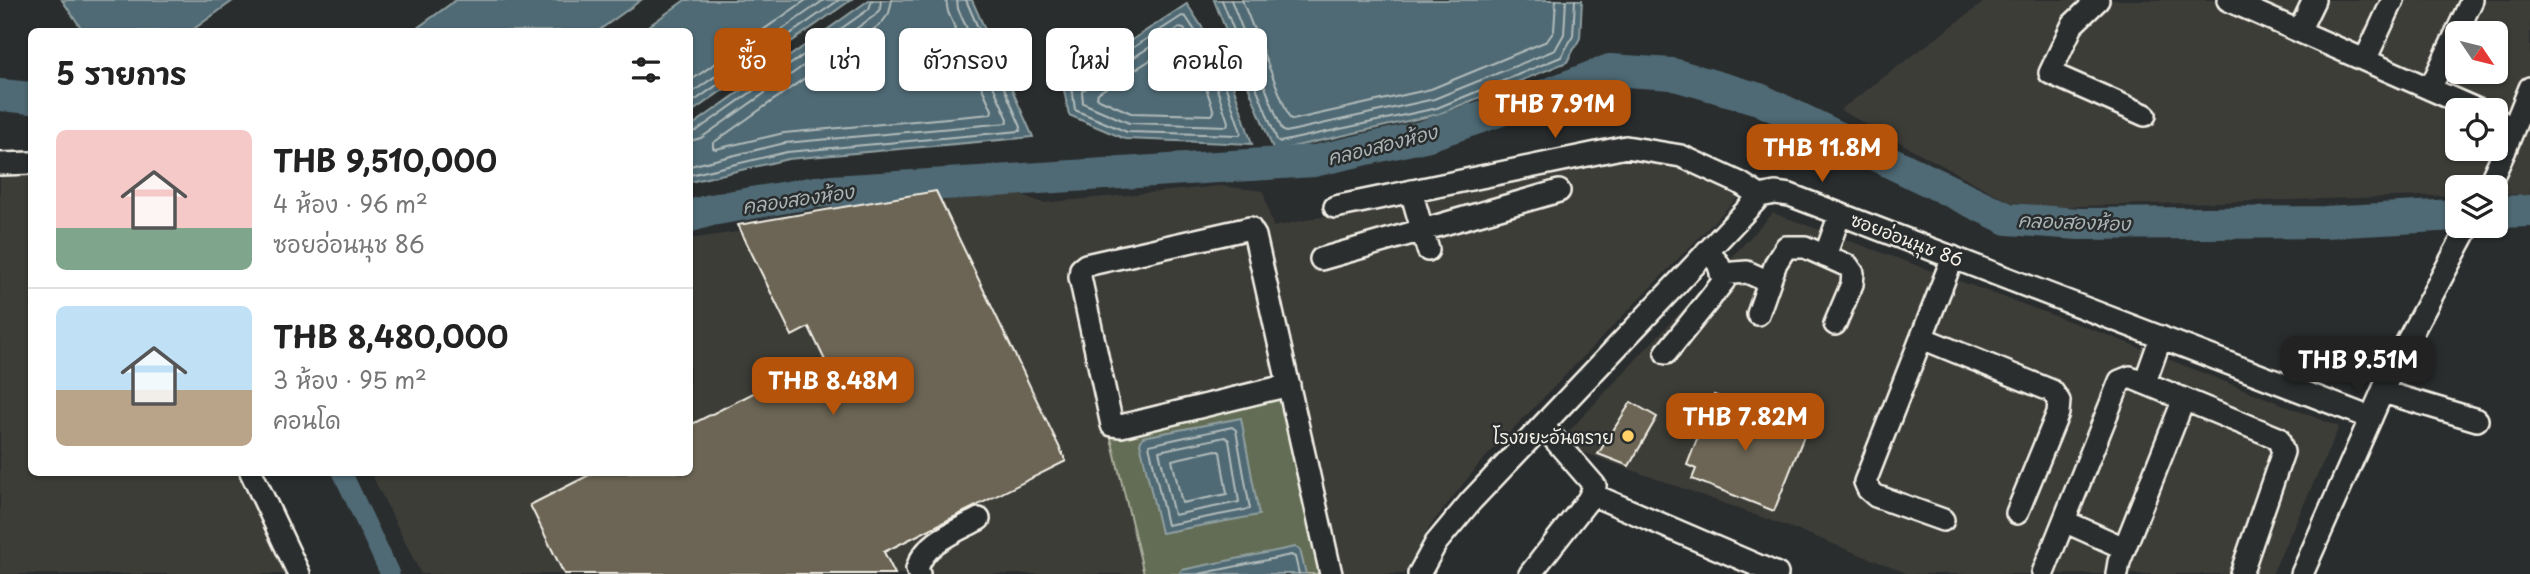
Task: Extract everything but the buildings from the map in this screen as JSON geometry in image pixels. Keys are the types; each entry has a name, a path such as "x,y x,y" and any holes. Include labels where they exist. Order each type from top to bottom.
{"street":[{"path":"2098,0 2073,24 2050,73 2145,115"},
{"path":"2299,31 2314,0"},
{"path":"2365,60 2393,0"},
{"path":"2430,89 2472,0"},
{"path":"2233,1 2451,98"},
{"path":"2508,143 2530,88"},
{"path":"1335,207 1626,147 1681,156 1740,183 1760,196 1471,501 1436,543 1419,574"},
{"path":"0,164 28,163"},
{"path":"1411,191 1425,240"},
{"path":"1321,259 1425,240 1559,191"},
{"name":"ซอยอ่อนนุช 86","path":"1760,196 1775,193 1790,195 2371,418"},
{"path":"1825,256 1840,214"},
{"path":"1289,385 1121,426 1112,425 1080,277 1081,269 1086,265 1250,228 1255,236 1289,385 1331,574"},
{"path":"2302,574 2383,392 2463,238"},
{"path":"1758,314 1776,263 1786,247 1805,247 1848,266 1853,273 1852,284 1835,324"},
{"path":"1666,353 1724,281 1718,263 1707,251"},
{"path":"1943,520 1876,496 1865,482 1953,257"},
{"path":"1721,274 1747,272 1769,282"},
{"path":"1653,308 1680,335"},
{"path":"2145,382 2161,337"},
{"path":"1922,338 2052,391 2059,401 2058,413 2017,513"},
{"path":"2043,573 2120,381 2130,377 2278,438 2283,452 2241,574"},
{"path":"2383,392 2477,420"},
{"path":"2117,574 2124,548 2184,399"},
{"path":"1530,574 1595,486 1543,425"},
{"path":"253,476 299,574"},
{"path":"1591,494 1777,574"},
{"path":"919,574 916,569 919,561 933,544 979,519"},
{"path":"2064,521 2124,548"}],"shaded area":[{"path":"1987,0 2530,0 2530,195 2508,194 2508,175 2445,175 2445,195 2047,207 2010,202 1840,110"},
{"path":"1622,154 1666,161 1742,193 1480,463 1429,527 1404,574 421,574 372,476 693,476 693,239 1010,191 1043,203 1221,186 1263,191 1273,227"},
{"path":"0,168 28,169 28,476 241,476 288,574 0,574"},
{"path":"1773,213 2107,335 2339,427 2272,574 1909,574 1808,534 1558,443"}],"green space":[{"path":"1281,393 1324,574 1144,574 1110,434"}],"water":[{"path":"62,0 234,0 195,28 81,28"},
{"path":"456,0 641,0 602,28 417,28"},
{"path":"685,0 851,0 811,28 805,28 805,32 791,42 791,28 714,28 714,91 721,91 693,111 693,28 646,28"},
{"path":"869,0 972,0 984,28 899,28 899,91 1013,91 1033,137 788,159 693,181 693,125 741,91 791,91 791,55 805,45 805,91 885,91 885,28 830,28"},
{"path":"1214,0 1582,0 1580,38 1567,62 1439,114 1274,151 1250,91 1267,91 1267,28 1225,28"},
{"path":"1187,4 1203,28 1150,28"},
{"path":"1148,29 1148,91 1235,91 1252,144 1125,139 1069,115 1064,91 1134,91 1134,39"},
{"path":"1241,418 1259,515 1161,533 1140,443 1143,437"},
{"path":"1295,547 1300,550 1306,574 1179,574 1182,570"}],"waterway":[{"name":"คลองสองห้อง","path":"693,215 816,192 1314,161 1425,136 1610,70 1672,74 1759,99 2008,219 2079,224 2324,222 2445,216"},
{"name":"คลองสองห้อง","path":"0,95 28,98"},
{"name":"คลองสองห้อง","path":"2508,212 2530,211"},
{"path":"344,476 390,574"}],"place":[{"name":"โรงขยะอันตราย","path":"1628,436"}]}
